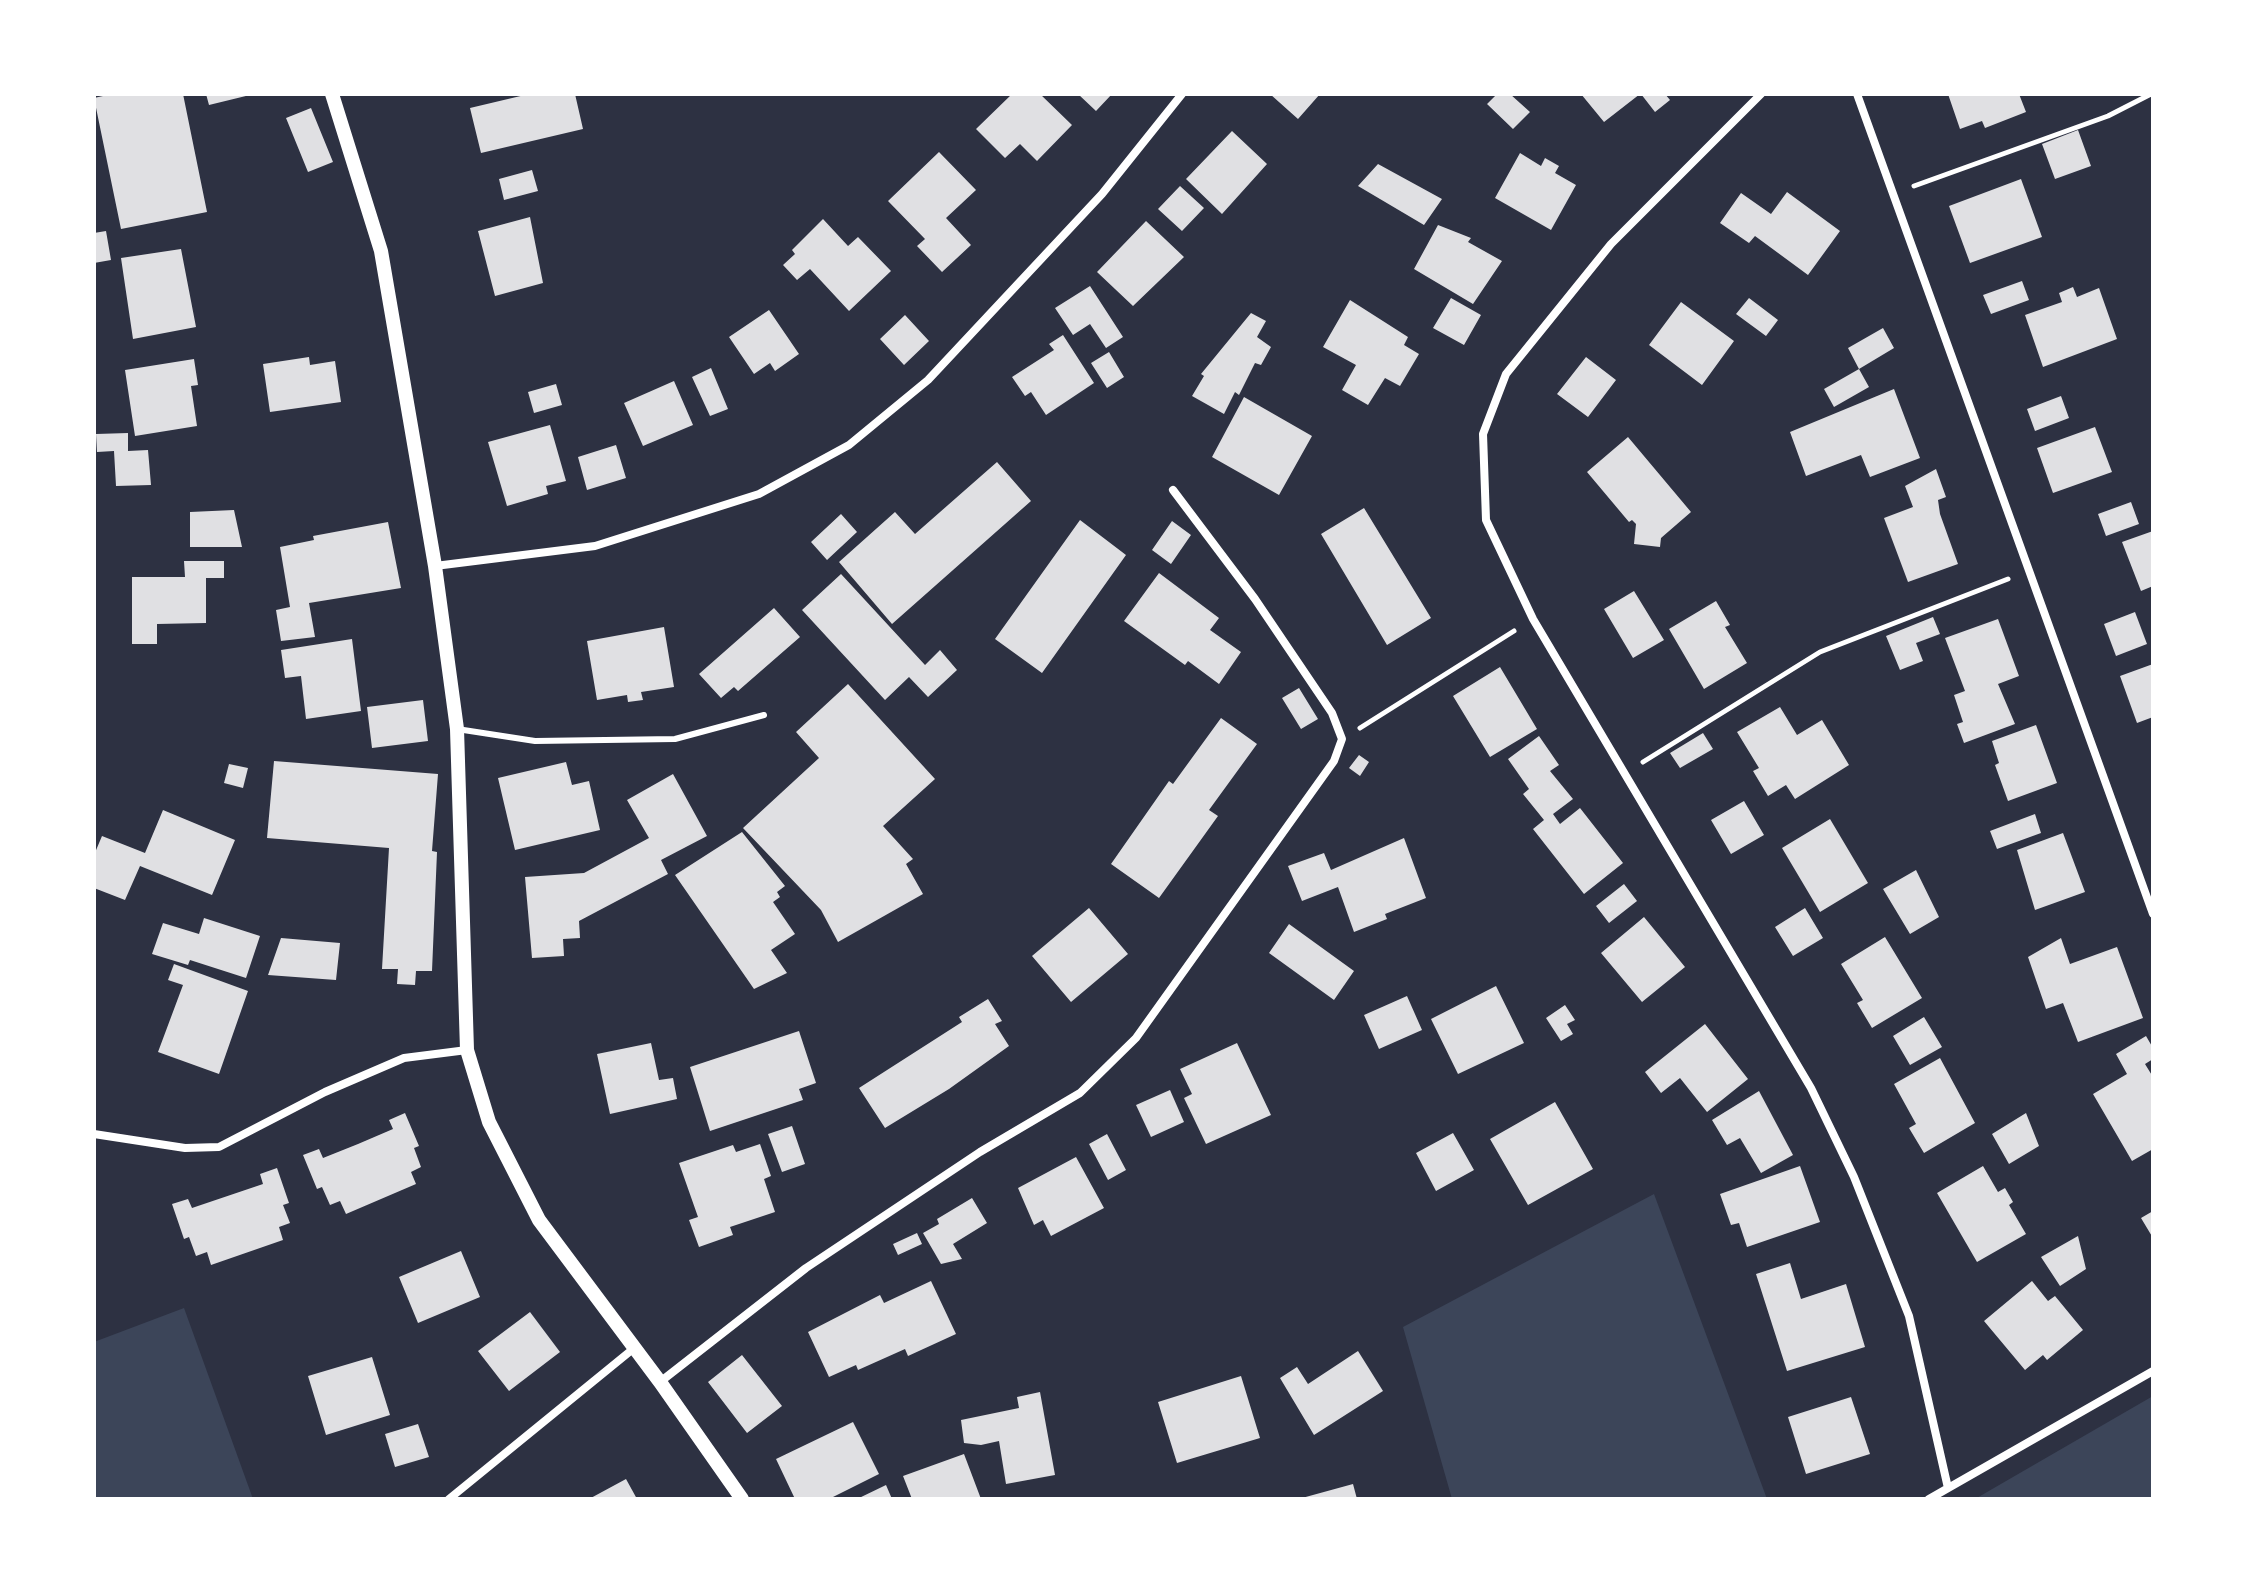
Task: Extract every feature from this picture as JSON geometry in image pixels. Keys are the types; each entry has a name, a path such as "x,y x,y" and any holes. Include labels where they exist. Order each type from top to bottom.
{"street":[{"path":"332,94 381,251 435,566 457,729 467,1050 489,1122 539,1220 660,1382 742,1499"},
{"path":"435,566 595,546 759,494 849,445 928,380 1102,194 1182,94"},
{"path":"1761,94 1611,244 1506,374 1483,434 1481,472 1486,520 1533,619 1811,1088 1854,1177 1909,1316 1948,1488"},
{"path":"1857,94 2153,914"},
{"path":"660,1382 806,1268 980,1152 1080,1093 1136,1038 1334,761 1342,739 1332,713 1255,599 1173,490"},
{"path":"94,1134 185,1148 219,1147 325,1092 404,1058 467,1050"},
{"path":"449,1499 633,1349"},
{"path":"1929,1499 2153,1371"}],"lane":[{"path":"457,729 535,741 675,739 764,715"}],"path":[{"path":"1893,193 2108,116 2151,94"},
{"path":"1625,773 1820,652 2028,571"},
{"path":"1342,739 1533,619"}],"shaded area":[{"path":"1654,1194 1767,1499 1452,1499 1403,1327"},
{"path":"184,1308 253,1499 94,1499 94,1342"},
{"path":"2153,1396 2153,1499 1975,1499"}],"building":[{"path":"112,94 183,94 207,212 121,229 94,98"},
{"path":"206,94 250,94 250,95 209,105"},
{"path":"529,94 575,94 583,129 481,153 470,108"},
{"path":"1012,94 1040,94 1072,125 1037,161 1020,144 1005,158 976,129"},
{"path":"1078,94 1112,94 1096,111"},
{"path":"1270,94 1320,94 1298,119"},
{"path":"1497,94 1510,94 1530,112 1513,129 1487,104"},
{"path":"1581,94 1640,94 1604,122"},
{"path":"1641,94 1665,94 1670,100 1655,112"},
{"path":"1948,94 2019,94 2026,112 1985,128 1982,121 1960,129"},
{"path":"311,108 333,162 308,172 286,118"},
{"path":"2078,130 2091,166 2055,179 2042,144"},
{"path":"1232,131 1267,164 1222,214 1186,179"},
{"path":"939,152 976,190 946,218 971,245 942,272 917,246 925,239 888,201"},
{"path":"1520,153 1541,166 1545,158 1559,166 1555,173 1576,185 1551,230 1495,198"},
{"path":"1378,164 1442,199 1424,225 1358,186"},
{"path":"532,170 538,191 504,200 499,179"},
{"path":"2021,179 2042,237 1970,263 1949,206"},
{"path":"1180,186 1204,208 1182,231 1158,209"},
{"path":"1787,192 1840,231 1808,275 1755,236 1749,243 1720,223 1741,193 1771,214"},
{"path":"530,217 543,283 495,296 478,231"},
{"path":"823,219 848,246 858,237 891,271 849,311 810,269 797,280 783,265 795,254 792,250"},
{"path":"1146,221 1184,257 1133,306 1097,272"},
{"path":"1438,225 1471,238 1468,242 1502,261 1473,304 1414,269"},
{"path":"106,231 111,260 94,263 94,233"},
{"path":"181,249 196,327 133,339 121,258"},
{"path":"2022,281 2029,300 1991,314 1983,295"},
{"path":"1090,286 1123,337 1106,348 1090,324 1073,335 1055,308"},
{"path":"2073,287 2077,297 2099,288 2117,339 2043,367 2025,315 2062,302 2059,293"},
{"path":"1451,298 1481,315 1464,345 1433,328"},
{"path":"1749,298 1778,320 1766,336 1736,314"},
{"path":"1350,300 1408,337 1404,345 1419,354 1400,386 1385,378 1368,405 1342,390 1356,365 1323,347"},
{"path":"1681,302 1734,341 1702,385 1649,345"},
{"path":"769,310 799,354 775,371 770,363 754,374 729,337"},
{"path":"1251,313 1266,321 1257,337 1271,347 1261,365 1255,363 1239,395 1235,392 1224,414 1192,396 1204,376 1201,374"},
{"path":"905,315 929,341 904,365 880,339"},
{"path":"1883,328 1894,348 1859,369 1848,348"},
{"path":"1063,335 1094,383 1046,415 1031,392 1025,396 1012,377 1054,350 1049,344"},
{"path":"1109,352 1124,377 1107,388 1091,363"},
{"path":"309,357 310,365 335,361 341,402 270,412 263,364"},
{"path":"1586,357 1616,380 1588,417 1557,394"},
{"path":"194,359 198,385 191,386 197,426 135,436 125,370"},
{"path":"711,368 728,409 710,416 692,377"},
{"path":"1859,369 1869,387 1834,407 1824,389"},
{"path":"674,381 693,425 643,446 624,403"},
{"path":"556,384 562,405 534,413 528,392"},
{"path":"1894,389 1920,458 1870,477 1861,455 1806,476 1790,432"},
{"path":"2061,396 2069,418 2035,431 2027,409"},
{"path":"1244,397 1312,436 1279,495 1212,457"},
{"path":"550,425 566,481 546,486 548,494 507,506 488,442"},
{"path":"2095,427 2112,472 2053,493 2037,448"},
{"path":"128,433 128,451 148,450 151,485 116,486 114,451 97,452 96,434"},
{"path":"1628,437 1691,512 1661,538 1660,547 1634,544 1636,524 1632,520 1629,522 1587,472"},
{"path":"616,445 626,478 587,490 578,457"},
{"path":"997,462 1031,501 892,624 839,562 895,512 915,534"},
{"path":"1936,469 1946,497 1938,500 1940,514 1958,564 1908,582 1884,518 1913,507 1905,486"},
{"path":"2131,502 2139,524 2106,536 2098,514"},
{"path":"1364,508 1431,618 1387,645 1321,534"},
{"path":"234,510 242,547 190,547 190,512"},
{"path":"841,514 857,532 827,560 811,542"},
{"path":"1080,520 1126,555 1042,673 995,639"},
{"path":"1172,521 1191,535 1171,564 1152,550"},
{"path":"388,522 401,588 309,603 315,637 281,641 276,610 290,607 280,547 314,540 313,536"},
{"path":"2153,531 2153,586 2141,591 2122,542"},
{"path":"184,561 224,561 224,578 206,578 206,623 157,624 157,644 132,644 132,577 185,577"},
{"path":"1159,573 1219,618 1210,630 1241,652 1219,684 1188,661 1185,665 1124,621"},
{"path":"841,574 925,665 940,650 957,670 928,697 909,677 885,700 802,610"},
{"path":"1634,591 1664,640 1633,658 1604,609"},
{"path":"1716,601 1730,625 1725,627 1747,663 1704,689 1669,629"},
{"path":"774,608 800,637 738,691 734,687 721,698 699,674"},
{"path":"2135,612 2147,644 2116,656 2104,624"},
{"path":"1933,617 1940,634 1916,643 1923,661 1900,670 1886,636"},
{"path":"1998,619 2019,676 1998,684 2015,724 1964,743 1957,724 1963,722 1954,695 1965,691 1945,638"},
{"path":"664,627 674,687 641,692 643,700 628,702 627,695 597,700 587,641"},
{"path":"352,639 361,711 306,719 301,676 285,678 281,650"},
{"path":"2153,664 2153,717 2137,723 2120,676"},
{"path":"1500,667 1537,729 1490,757 1453,696"},
{"path":"848,684 935,779 883,826 913,859 906,864 923,894 838,942 821,910 743,828 819,758 796,732"},
{"path":"1299,688 1318,719 1301,729 1282,698"},
{"path":"423,700 428,741 372,748 367,707"},
{"path":"1780,707 1797,735 1822,720 1849,765 1795,799 1786,785 1768,796 1753,771 1759,768 1737,732"},
{"path":"1221,718 1257,744 1209,810 1218,816 1159,898 1111,864 1169,781 1173,784"},
{"path":"2036,725 2057,783 2008,801 1995,765 1999,763 1992,741"},
{"path":"1703,733 1713,749 1680,768 1670,753"},
{"path":"1539,736 1559,765 1550,771 1573,799 1553,814 1560,824 1580,808 1623,863 1584,894 1533,829 1544,820 1523,794 1529,789 1508,759"},
{"path":"1359,755 1369,762 1360,776 1349,768"},
{"path":"274,761 438,774 432,851 437,852 432,971 416,971 415,985 397,984 398,969 382,969 389,848 267,838"},
{"path":"566,762 572,785 589,781 600,830 515,850 498,778"},
{"path":"229,764 248,768 243,788 224,783"},
{"path":"673,774 707,836 661,860 668,874 579,921 580,938 563,939 564,956 532,958 525,877 584,873 649,838 627,800"},
{"path":"1744,801 1764,835 1731,854 1711,820"},
{"path":"163,810 235,840 212,895 140,866 125,900 94,888 94,855 102,836 145,853"},
{"path":"2035,814 2041,833 1997,849 1990,831"},
{"path":"1830,819 1868,883 1820,912 1782,848"},
{"path":"742,832 785,886 777,892 780,897 773,902 795,934 771,950 787,973 754,989 675,875"},
{"path":"2063,833 2085,892 2035,910 2017,850"},
{"path":"1404,838 1426,898 1385,914 1387,919 1354,932 1338,887 1302,901 1288,866 1324,853 1331,870"},
{"path":"1916,870 1939,917 1910,934 1883,889"},
{"path":"1624,884 1637,901 1609,923 1596,906"},
{"path":"1089,908 1128,954 1071,1002 1032,956"},
{"path":"1805,908 1823,938 1793,956 1775,927"},
{"path":"1644,917 1685,967 1642,1002 1601,953"},
{"path":"204,918 260,936 246,978 190,960 188,965 152,954 163,923 199,934"},
{"path":"1289,924 1354,971 1334,1000 1269,953"},
{"path":"1885,937 1922,998 1872,1028 1857,1003 1863,1000 1841,964"},
{"path":"281,938 340,943 336,980 268,975"},
{"path":"2061,938 2070,964 2117,947 2143,1018 2078,1042 2063,1003 2046,1009 2028,957"},
{"path":"174,964 248,991 219,1074 158,1052 183,985 168,980"},
{"path":"1496,986 1524,1043 1458,1074 1431,1019"},
{"path":"1407,996 1422,1030 1379,1049 1364,1015"},
{"path":"988,999 1002,1021 995,1024 1009,1046 949,1089 885,1128 859,1088 962,1022 959,1017"},
{"path":"1565,1005 1575,1020 1567,1024 1573,1034 1561,1041 1546,1018"},
{"path":"1924,1017 1942,1047 1910,1065 1893,1036"},
{"path":"1705,1024 1748,1079 1707,1112 1680,1078 1661,1093 1645,1072"},
{"path":"799,1031 816,1083 799,1089 803,1100 710,1131 690,1067"},
{"path":"2146,1036 2153,1048 2153,1059 2145,1064 2153,1077 2153,1149 2132,1161 2093,1094 2127,1074 2116,1054"},
{"path":"651,1043 659,1080 673,1078 677,1099 610,1114 597,1054"},
{"path":"1237,1043 1271,1115 1206,1144 1184,1098 1192,1094 1180,1069"},
{"path":"1940,1058 1975,1123 1924,1153 1909,1128 1916,1124 1894,1084"},
{"path":"1170,1090 1184,1122 1151,1137 1136,1105"},
{"path":"1759,1091 1793,1155 1761,1173 1740,1138 1727,1145 1712,1120"},
{"path":"1555,1102 1593,1169 1528,1205 1490,1139"},
{"path":"405,1113 419,1146 414,1148 421,1167 411,1172 416,1184 346,1214 340,1201 330,1205 322,1187 317,1189 303,1155 319,1149 323,1158 358,1144 393,1129 389,1120"},
{"path":"2026,1113 2039,1146 2009,1164 1992,1134"},
{"path":"792,1126 805,1164 782,1172 768,1134"},
{"path":"1453,1133 1474,1170 1436,1191 1416,1153"},
{"path":"1107,1134 1126,1170 1108,1180 1089,1144"},
{"path":"760,1144 771,1176 764,1179 775,1212 730,1227 733,1235 699,1247 689,1220 698,1217 679,1163 733,1145 736,1152"},
{"path":"1076,1157 1104,1208 1051,1236 1043,1220 1034,1225 1018,1188"},
{"path":"1800,1166 1820,1222 1747,1247 1739,1223 1731,1225 1720,1194"},
{"path":"1983,1166 1998,1192 2005,1188 2013,1202 2009,1205 2026,1234 1977,1262 1937,1193"},
{"path":"277,1168 289,1203 283,1205 290,1223 279,1227 283,1240 211,1265 207,1252 196,1256 189,1237 184,1239 172,1204 188,1199 192,1208 263,1184 260,1174"},
{"path":"972,1198 987,1223 953,1244 962,1259 941,1264 923,1233 939,1224 937,1219"},
{"path":"2153,1211 2153,1238 2141,1218"},
{"path":"917,1233 922,1244 898,1255 893,1244"},
{"path":"2078,1236 2086,1269 2060,1286 2041,1257"},
{"path":"461,1251 480,1297 418,1323 399,1277"},
{"path":"1790,1263 1801,1299 1846,1284 1865,1347 1787,1371 1756,1274"},
{"path":"931,1281 956,1334 908,1356 905,1349 858,1370 856,1365 829,1377 808,1332 880,1295 884,1303"},
{"path":"2032,1281 2048,1301 2055,1296 2083,1330 2047,1360 2043,1355 2025,1370 1984,1321"},
{"path":"530,1312 560,1352 509,1391 478,1351"},
{"path":"1358,1351 1383,1391 1314,1435 1280,1378 1297,1367 1308,1384"},
{"path":"742,1355 782,1406 747,1433 708,1382"},
{"path":"372,1357 390,1415 326,1435 308,1376"},
{"path":"1241,1376 1260,1438 1177,1463 1158,1402"},
{"path":"1040,1392 1055,1475 1006,1484 999,1441 981,1445 964,1443 961,1420 1019,1408 1017,1397"},
{"path":"1851,1397 1870,1454 1806,1474 1788,1417"},
{"path":"853,1422 879,1474 829,1499 795,1499 776,1459"},
{"path":"418,1424 429,1457 395,1467 385,1434"},
{"path":"964,1454 981,1499 912,1499 903,1476"},
{"path":"626,1479 637,1499 589,1499"},
{"path":"1353,1484 1357,1499 1302,1499 1302,1498"},
{"path":"886,1485 892,1499 857,1499"}]}
